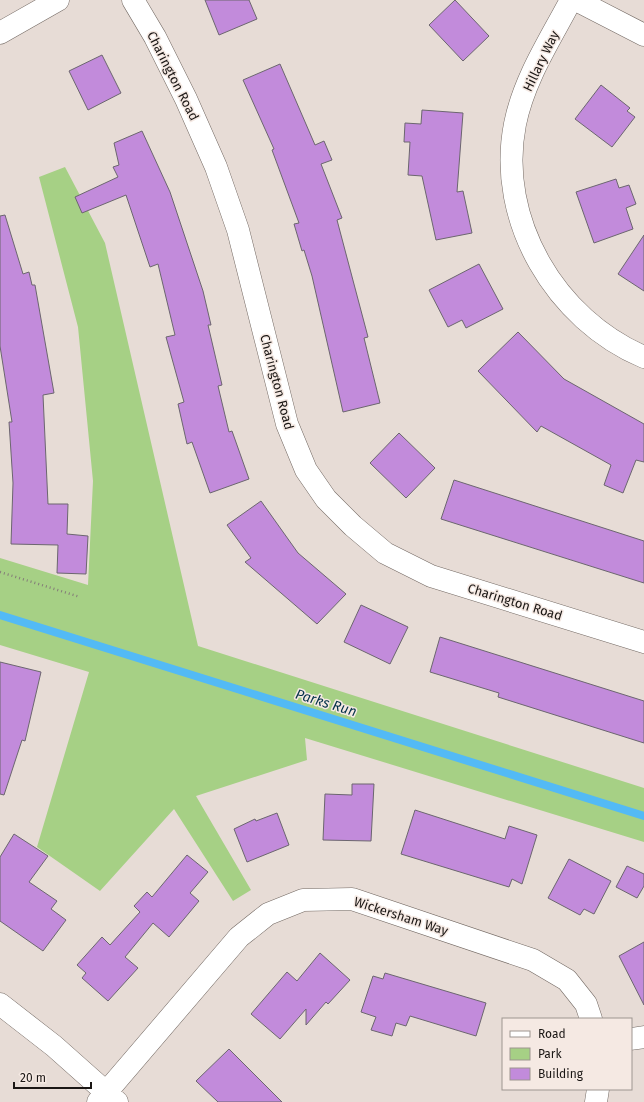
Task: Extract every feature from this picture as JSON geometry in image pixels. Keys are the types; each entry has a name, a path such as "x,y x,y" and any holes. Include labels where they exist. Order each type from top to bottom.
{"street":[{"path":"0,33 58,0"},
{"name":"Charington Road","path":"133,0 155,37 186,98 216,166 238,230 287,424 306,470 326,500 353,526 385,553 431,576 644,642"},
{"name":"Hillary Way","path":"571,0 529,78 515,124 512,169 518,209 534,252 559,294 592,328 622,348 644,357"},
{"path":"576,0 644,34"},
{"name":"Wickersham Way","path":"107,1099 238,937 268,914 303,900 352,899 533,960 567,980 586,1004 591,1018"},
{"path":"0,1004 54,1046 107,1099"},
{"path":"632,1039 644,1037"},
{"path":"596,1102 598,1090"}],"path":[{"path":"0,572 80,598"}],"green space":[{"path":"65,167 105,243 198,646 644,788 644,842 305,738 307,760 196,796 251,890 233,901 174,809 100,891 37,847 89,672 0,645 0,558 88,585 93,481 78,327 39,177"}],"building":[{"path":"205,0 249,0 257,19 219,35"},
{"path":"455,0 489,36 463,61 429,25"},
{"path":"102,55 121,93 88,110 69,71"},
{"path":"280,64 315,145 324,141 332,160 321,164 342,218 337,220 368,337 364,338 380,403 343,412 312,276 304,250 302,251 294,224 299,223 272,150 274,149 243,80"},
{"path":"601,85 630,108 627,111 635,117 612,147 575,119"},
{"path":"422,110 463,113 457,192 463,191 472,233 436,240 422,176 408,175 410,142 404,142 405,123 421,124"},
{"path":"142,131 170,192 203,291 211,325 208,325 222,385 218,386 229,432 232,431 249,479 210,493 192,442 187,444 178,404 184,402 166,337 175,335 158,264 150,267 126,195 82,213 75,197 118,177 113,167 119,165 114,143"},
{"path":"616,179 619,188 629,185 636,204 626,208 633,229 594,243 576,192"},
{"path":"5,215 23,274 29,272 32,285 35,285 54,393 43,395 48,504 68,504 67,534 88,536 86,574 57,573 58,545 11,544 13,483 9,422 12,422 0,346 0,216"},
{"path":"644,235 644,291 618,274"},
{"path":"479,264 503,309 466,328 462,320 448,327 429,290"},
{"path":"518,332 564,379 644,424 644,462 636,460 623,493 604,485 611,465 541,426 537,432 478,371"},
{"path":"399,433 435,468 406,498 370,463"},
{"path":"454,480 644,541 644,583 441,519"},
{"path":"261,501 298,553 346,594 317,624 245,562 251,558 227,525"},
{"path":"361,605 408,627 390,664 344,642"},
{"path":"440,637 644,701 644,743 498,697 499,693 430,672"},
{"path":"0,662 41,672 25,741 22,740 4,795 0,794"},
{"path":"352,784 374,784 371,841 323,840 325,794 352,795"},
{"path":"415,810 505,839 509,826 537,835 522,884 512,879 509,887 401,854"},
{"path":"277,813 289,845 247,862 234,829 255,819 256,821"},
{"path":"14,834 48,856 29,882 57,901 51,909 66,920 43,951 0,921 0,857"},
{"path":"187,855 208,872 190,893 199,901 169,937 153,923 125,957 138,968 108,1001 82,978 86,973 77,965 102,937 110,945 140,912 134,906 147,892 152,897"},
{"path":"569,859 611,881 594,914 584,909 580,915 548,898"},
{"path":"627,866 644,874 644,886 637,898 616,887"},
{"path":"644,942 644,1005 619,956"},
{"path":"320,953 350,980 328,1004 326,1002 306,1025 306,1009 280,1039 251,1014 287,972 297,981"},
{"path":"385,973 486,1003 476,1036 410,1016 406,1026 396,1023 392,1036 371,1030 376,1017 361,1012 373,976 383,979"},
{"path":"229,1049 282,1102 218,1102 196,1081"}],"waterway":[{"name":"Parks Run","path":"0,615 644,816"}]}
